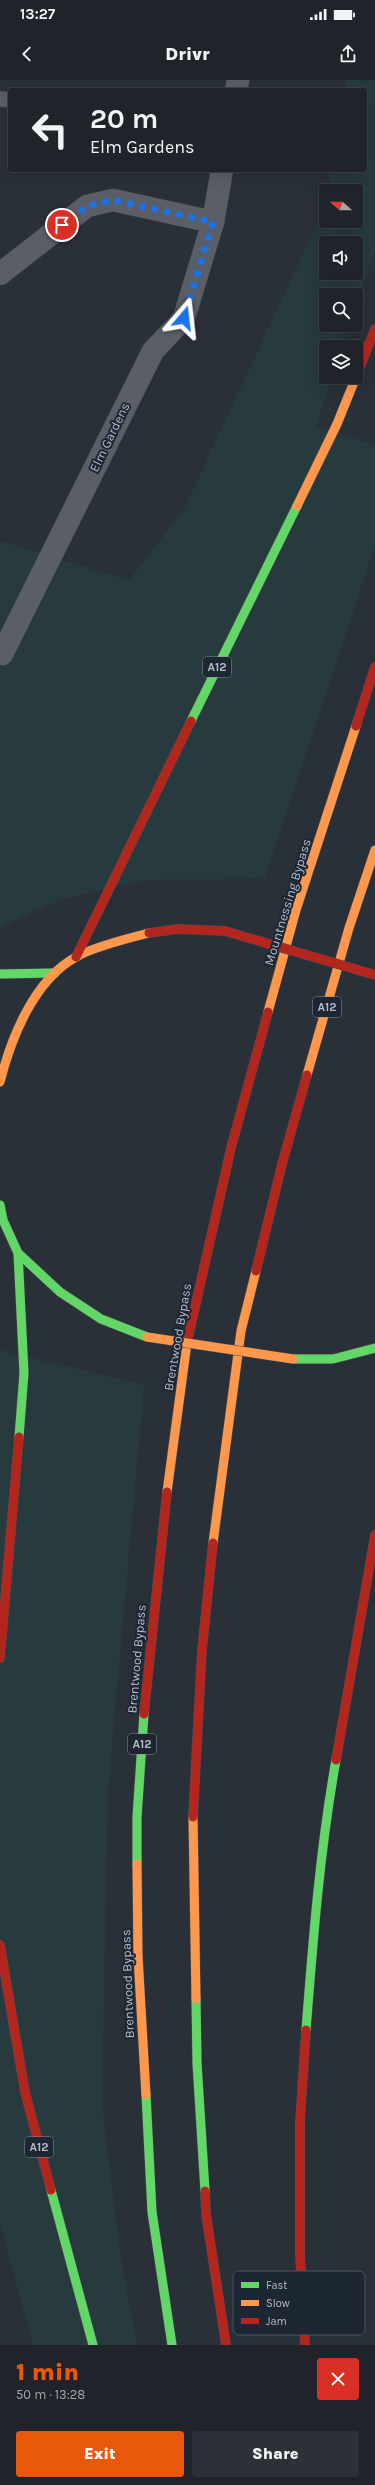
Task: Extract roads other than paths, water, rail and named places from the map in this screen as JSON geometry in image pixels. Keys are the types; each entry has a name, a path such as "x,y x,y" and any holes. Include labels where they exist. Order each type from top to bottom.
{"main road":[{"name":"A12","path":"363,359 375,329"},
{"name":"A12","path":"76,957 337,424 353,384"},
{"name":"Mountnessing Bypass","path":"231,1148 296,910 375,667"},
{"name":"A12","path":"226,2345 206,2214 197,2063 193,1800 202,1650 240,1339 282,1164 349,928 375,850"},
{"path":"0,1082 20,1024 55,973 76,957 144,933 170,928 225,931 375,976"},
{"path":"0,974 55,973"},
{"name":"Brentwood Bypass","path":"172,2345 152,2212 138,1956 137,1817 146,1684 160,1543 189,1329 231,1148"},
{"path":"0,1205 3,1220 18,1253 24,1373 0,1658"},
{"path":"18,1253 60,1292 101,1319 147,1337 293,1358 333,1359 375,1348"},
{"path":"301,2271 300,2121 312,1948 329,1798 375,1535"},
{"name":"A12","path":"0,1945 25,2092 93,2345"},
{"path":"304,2335 305,2345"}],"street":[{"name":"Elm Gardens","path":"1,655 153,351 184,318 213,222 222,172"},
{"path":"0,274 87,206 113,200 213,222"}]}
